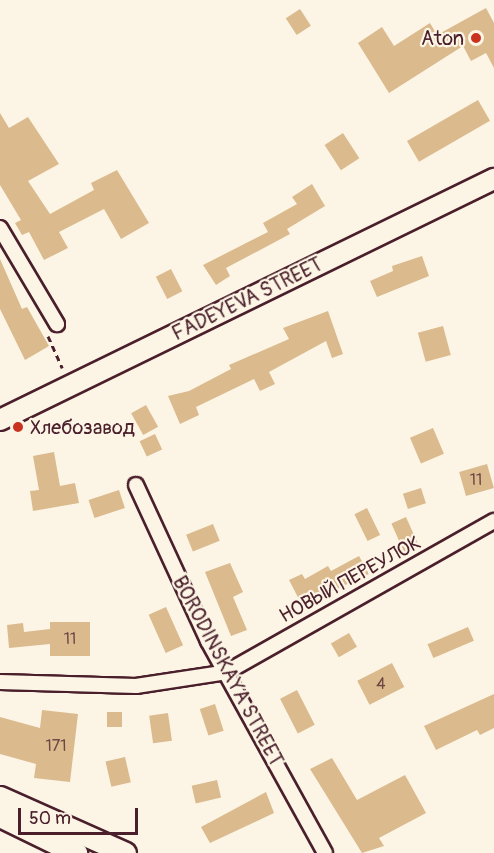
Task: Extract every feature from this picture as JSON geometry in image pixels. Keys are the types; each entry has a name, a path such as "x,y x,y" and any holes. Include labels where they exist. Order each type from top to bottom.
{"main road":[{"name":"FADEYEVA STREET","path":"0,420 494,179"},
{"path":"0,797 125,853"},
{"path":"0,816 76,853"}],"street":[{"path":"0,228 57,324"},
{"name":"BORODINSKAYA STREET","path":"136,486 227,672 325,853"},
{"name":"НОВЫЙ ПЕРЕУЛОК","path":"227,672 494,521"},
{"path":"0,681 136,686 227,672"}],"path":[{"path":"57,324 48,336 62,368"}],"building":[{"path":"486,8 494,23 494,68 486,53 471,61 463,46 389,93 358,43 382,27 394,46 430,23 437,35"},
{"path":"300,9 311,26 297,35 286,18"},
{"path":"478,100 490,121 419,162 407,141"},
{"path":"0,113 9,128 28,117 59,164 28,181 50,214 94,190 91,183 117,170 149,223 121,239 104,209 59,232 68,248 44,260 29,232 22,235 15,223 21,220 0,185"},
{"path":"343,133 359,158 341,170 325,145"},
{"path":"312,184 325,206 287,229 290,234 226,268 230,276 216,285 203,265 268,232 263,223 297,204 292,197"},
{"path":"422,256 429,276 377,297 370,281 393,271 392,266"},
{"path":"0,259 22,309 27,307 49,346 25,360 0,309"},
{"path":"171,269 182,291 167,299 156,277"},
{"path":"328,311 343,354 332,358 326,341 269,372 275,384 260,391 254,379 196,407 199,415 180,424 168,396 189,391 231,369 229,365 289,339 283,328"},
{"path":"443,326 451,355 426,362 418,333"},
{"path":"146,405 158,427 143,435 131,413"},
{"path":"433,428 444,454 421,464 410,438"},
{"path":"155,434 162,449 147,457 140,441"},
{"path":"54,452 60,486 75,483 79,503 33,511 30,491 39,490 33,456"},
{"path":"487,464 494,488 466,496 459,472"},
{"path":"421,488 426,503 408,509 403,494"},
{"path":"119,490 125,508 94,518 89,500"},
{"path":"367,508 380,535 368,541 354,514"},
{"path":"406,517 419,546 404,553 391,524"},
{"path":"213,524 220,541 193,552 186,535"},
{"path":"359,556 369,574 302,605 289,580 302,574 305,579 328,566 331,571"},
{"path":"230,563 243,592 233,597 247,630 231,636 205,572"},
{"path":"166,607 183,645 166,653 149,615"},
{"path":"50,622 90,622 90,656 50,656 50,644 9,648 7,625 23,623 24,632 50,629"},
{"path":"468,627 474,641 433,658 427,644"},
{"path":"349,633 357,647 339,657 331,644"},
{"path":"392,663 404,687 370,705 357,681"},
{"path":"297,690 315,725 298,733 280,699"},
{"path":"494,694 494,728 480,735 477,730 436,750 424,726"},
{"path":"215,704 224,731 208,736 200,709"},
{"path":"42,710 78,714 70,782 34,778 36,764 0,754 0,717 40,728"},
{"path":"107,712 122,712 122,727 107,727"},
{"path":"168,713 172,741 153,743 149,716"},
{"path":"125,757 131,782 111,787 106,761"},
{"path":"332,758 357,800 405,775 426,813 379,838 384,846 362,853 310,769"},
{"path":"217,780 221,798 196,803 192,786"},
{"path":"266,792 274,813 210,843 201,827"}],"place":[{"name":"Aton","path":"476,38"},
{"name":"Хлебозавод","path":"18,427"}]}
